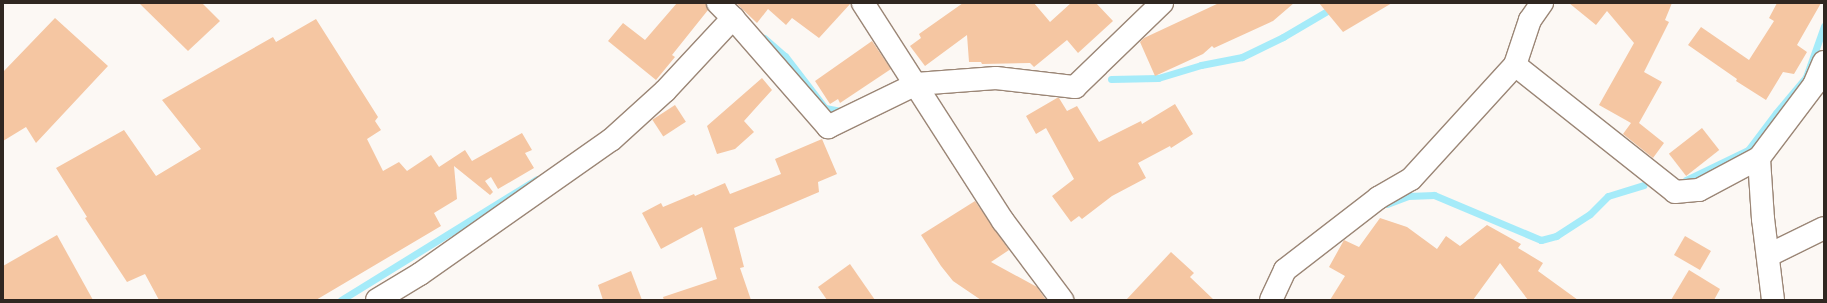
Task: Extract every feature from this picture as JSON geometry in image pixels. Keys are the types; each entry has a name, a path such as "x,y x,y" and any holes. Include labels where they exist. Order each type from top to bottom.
{"street":[{"path":"863,3 1003,221 1062,300"},
{"path":"377,300 420,274 611,140 665,91 725,10 828,127 916,84 996,78 1075,87 1162,3"},
{"path":"1271,300 1285,270 1378,198 1412,179 1515,65 1530,20 1542,3"},
{"path":"1515,65 1675,192 1699,190 1759,158 1814,85 1824,62"},
{"path":"1759,158 1763,219 1774,300"},
{"path":"1769,255 1824,228"}],"building":[{"path":"139,3 202,3 220,21 188,51"},
{"path":"677,3 706,3 708,10 672,55 675,57 656,80 608,41 623,23 645,40"},
{"path":"736,3 851,3 819,38 792,18 786,25 768,9 757,23"},
{"path":"963,3 1034,3 1050,22 1071,3 1096,3 1113,21 1078,53 1067,40 1034,67 1030,63 982,64 981,62 969,62 967,35 925,66 910,46 921,38 919,34"},
{"path":"1219,3 1294,3 1273,21 1214,48 1212,46 1203,54 1155,76 1140,42 1144,38"},
{"path":"1319,3 1392,3 1343,32"},
{"path":"1569,3 1672,3 1665,20 1669,22 1644,72 1662,82 1639,123 1664,143 1653,158 1623,134 1631,123 1599,105 1634,43 1607,11 1596,25"},
{"path":"1777,3 1821,3 1797,45 1807,52 1794,74 1783,72 1766,100 1736,81 1737,79 1688,45 1701,27 1749,60 1774,21 1769,18"},
{"path":"55,18 108,66 36,143 26,127 3,141 3,72"},
{"path":"316,19 378,117 375,121 381,130 367,139 383,171 399,162 407,171 431,155 439,167 465,150 472,161 522,133 532,150 525,153 534,168 498,189 491,177 485,181 493,192 490,195 454,166 457,199 434,213 441,226 316,300 159,300 145,274 127,282 85,218 87,217 56,168 124,130 156,176 201,149 162,100 273,37 276,42"},
{"path":"872,41 891,69 840,103 838,99 830,104 815,81"},
{"path":"762,78 772,90 744,121 754,132 735,149 717,154 707,126"},
{"path":"1059,98 1067,111 1077,106 1099,142 1141,121 1142,124 1175,104 1193,134 1171,148 1170,146 1138,163 1146,178 1112,196 1082,219 1079,216 1071,222 1052,196 1074,179 1046,128 1036,134 1026,116"},
{"path":"675,105 686,122 663,136 652,120"},
{"path":"1702,128 1719,150 1686,176 1669,154"},
{"path":"822,139 837,174 818,182 819,192 734,228 744,267 740,268 751,300 664,300 663,297 717,279 702,227 661,249 642,213 661,203 663,207 694,194 695,196 725,183 730,194 781,174 775,159"},
{"path":"975,201 1009,250 991,262 1037,287 1046,300 981,300 953,281 941,266 921,235"},
{"path":"1380,218 1407,227 1437,249 1446,236 1460,246 1487,225 1521,244 1518,248 1543,263 1538,271 1578,300 1528,300 1500,263 1473,300 1330,300 1345,276 1329,267 1344,240 1359,247"},
{"path":"57,235 93,300 3,300 3,266"},
{"path":"1685,236 1711,251 1700,270 1674,255"},
{"path":"1171,252 1194,273 1190,277 1214,300 1126,300"},
{"path":"850,264 875,300 827,300 818,287"},
{"path":"1689,270 1720,289 1714,300 1671,300"},
{"path":"631,271 642,300 603,300 598,285"}],"waterway":[{"path":"1111,79 1158,78 1201,65 1242,57 1283,37 1341,3"},
{"path":"1686,180 1748,150 1806,77 1824,26"},
{"path":"764,38 785,56 825,108 841,111 845,109"},
{"path":"341,300 537,179"},
{"path":"1387,204 1408,196 1434,195 1541,240 1556,236 1590,214 1608,196 1643,185"}]}
